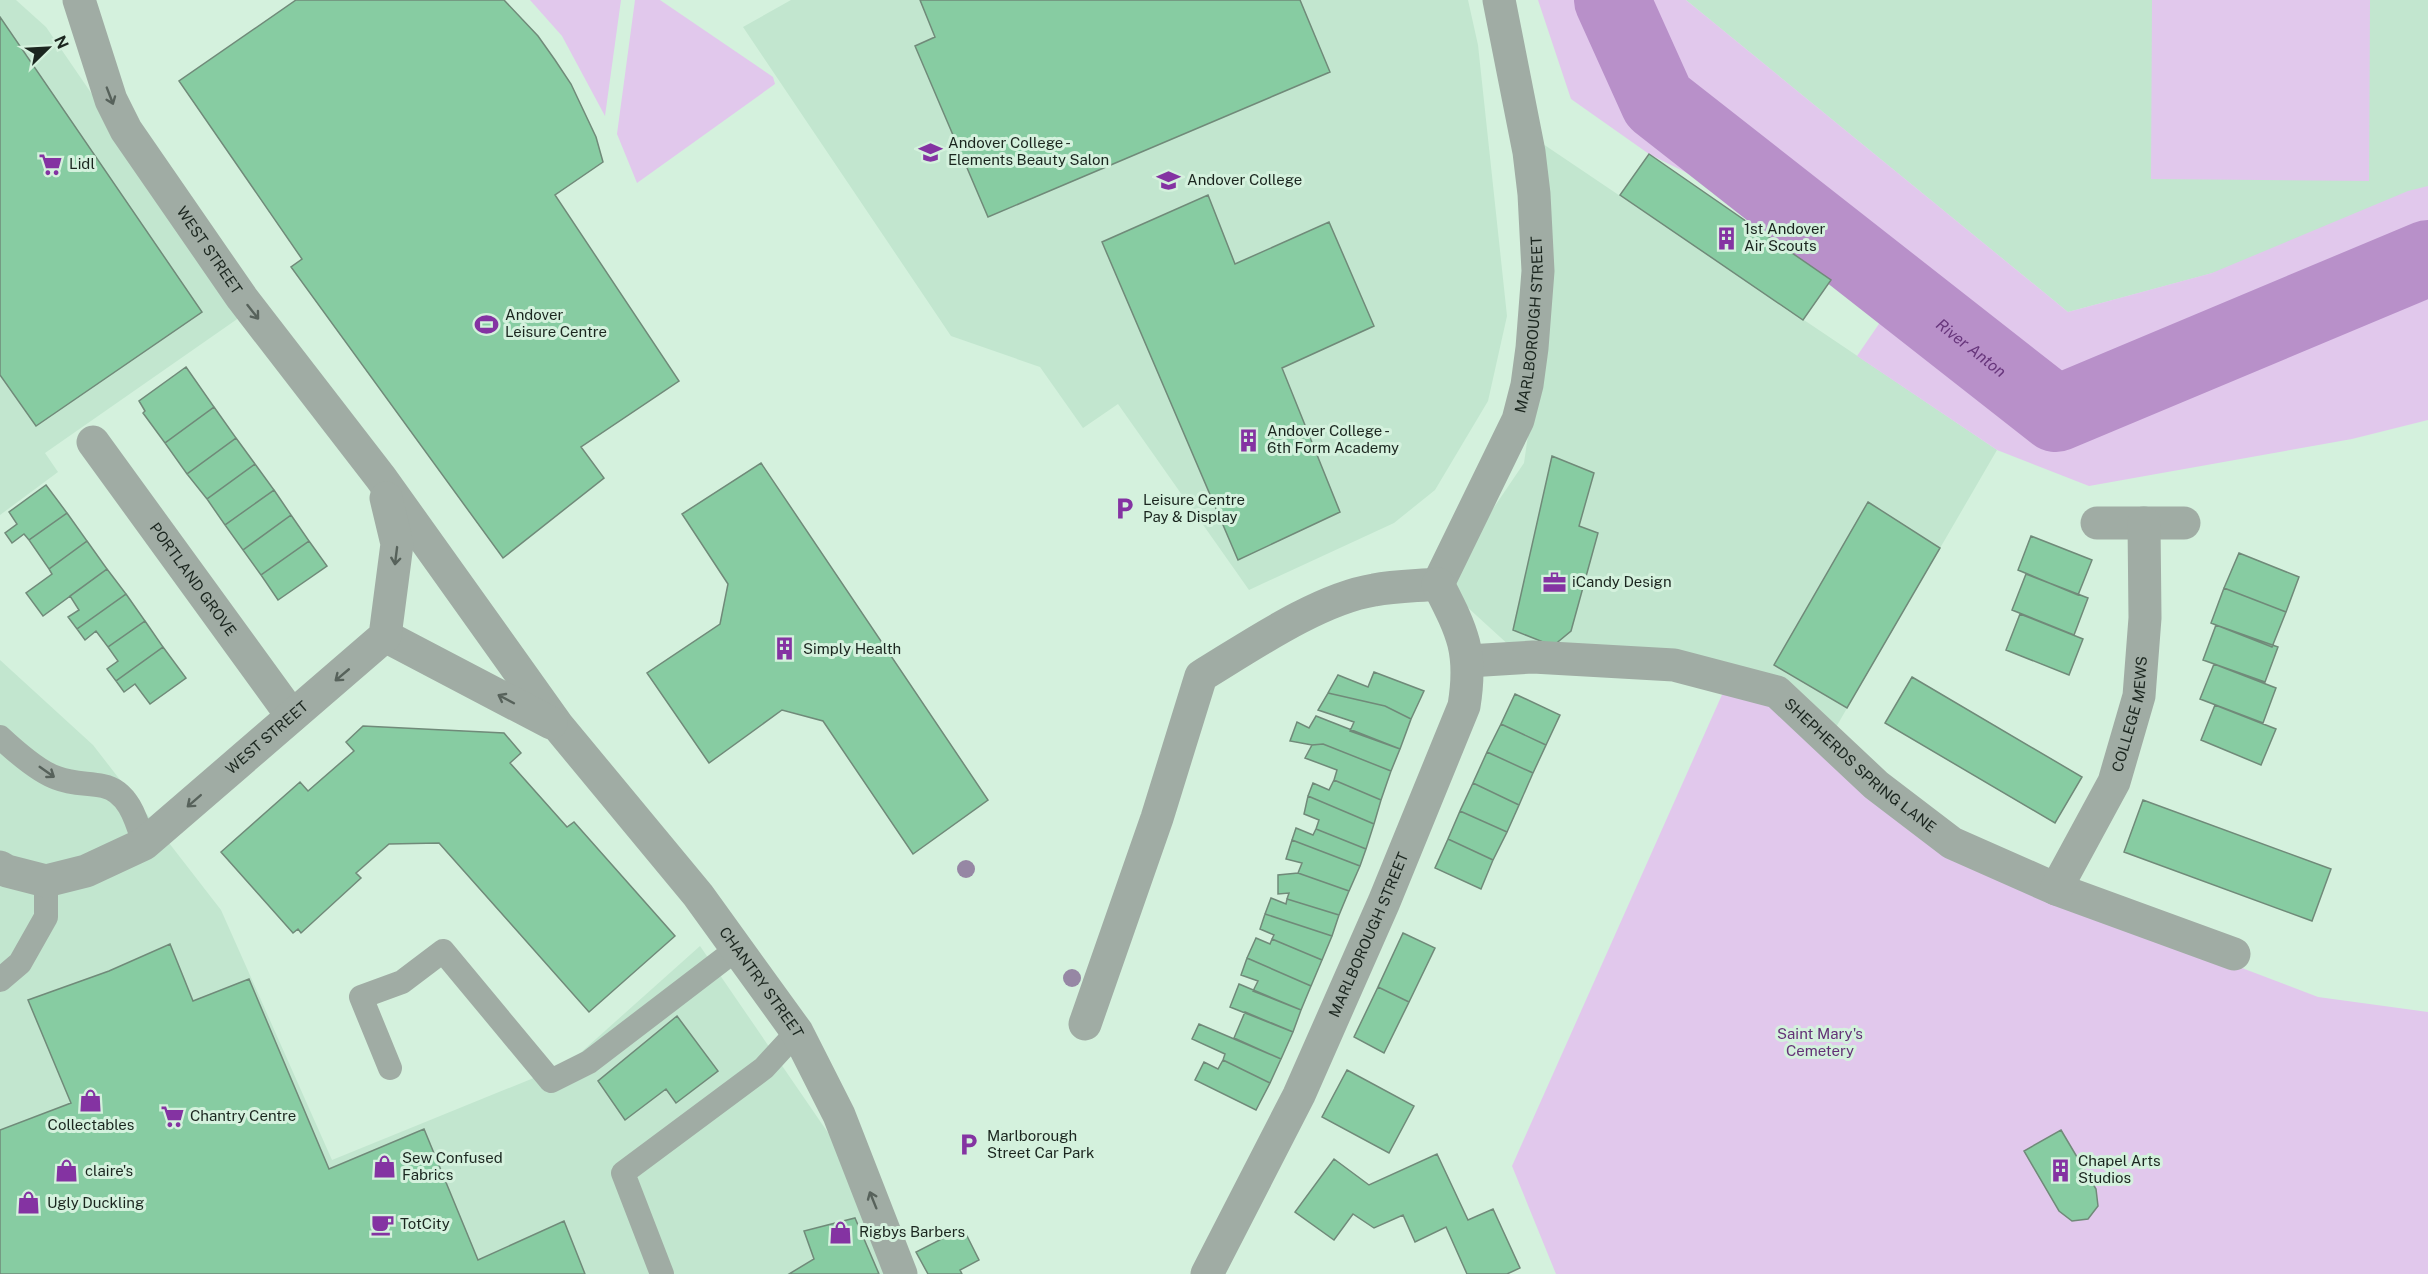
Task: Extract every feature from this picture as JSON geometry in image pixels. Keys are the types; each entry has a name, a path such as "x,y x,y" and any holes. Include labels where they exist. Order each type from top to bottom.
{"street":[{"name":"WEST STREET","path":"79,0 111,100 126,130 242,298 381,478 457,587"},
{"name":"MARLBOROUGH STREET","path":"1207,1274 1299,1095 1388,891 1464,706 1468,683 1468,661 1460,627 1438,584 1518,420 1527,385 1532,348 1538,271 1538,234 1529,152 1499,0"},
{"name":"PORTLAND GROVE","path":"93,442 292,716"},
{"name":"WEST STREET","path":"0,867 46,881 86,871 144,844 386,636 397,544 381,478"},
{"path":"2097,524 2184,523"},
{"name":"COLLEGE MEWS","path":"2056,889 2114,782 2139,696 2145,618 2145,524"},
{"path":"1085,1024 1157,818 1200,676 1288,624 1331,604 1373,590 1438,584"},
{"name":"CHANTRY STREET","path":"457,587 558,726 698,895 797,1032 839,1115 901,1274"},
{"name":"CHANTRY STREET","path":"386,636 558,726"},
{"name":"SHEPHERDS SPRING LANE","path":"1468,661 1533,657 1674,665 1777,692 1876,785 1952,843 2056,889 2234,954"}],"lane":[{"path":"0,737 55,778 115,790 135,815 144,844"},
{"path":"0,980 20,963 46,916 46,881"},
{"path":"390,1068 361,997 402,982 443,951 551,1081 589,1062 738,948"},
{"path":"662,1274 623,1173 764,1068 797,1032"}],"shaded area":[{"name":"Lidl","path":"0,0 16,0 46,27 243,315 45,453 58,472 0,515"},
{"name":"Andover College","path":"791,0 1468,0 1478,45 1507,316 1488,401 1435,490 1394,523 1249,590 1118,404 1083,428 1040,367 951,336 743,27"},
{"path":"1686,0 2428,0 2428,215 2068,312"},
{"path":"1543,144 1997,450 1821,753 1768,702 1642,660 1534,668 1442,584 1524,463 1551,276"},
{"path":"0,660 93,745 221,910 332,1160 568,1064 700,946 881,1210 898,1274 0,1274"}],"green space":[{"path":"530,0 621,0 605,116 562,36"},
{"path":"635,0 660,0 773,77 775,84 637,183 617,134"},
{"path":"1538,0 1686,0 2068,312 2212,273 2408,191 2428,186 2428,420 2352,439 2089,486 1997,450 1857,356 1883,318 1705,182 1649,154 1571,99"},
{"path":"2152,0 2370,0 2369,181 2151,179"},
{"name":"Saint Mary's Cemetery","path":"1725,688 1768,702 1821,753 2155,935 2318,997 2428,1012 2428,1274 1556,1274 1512,1166"}],"building":[{"name":"Andover Leisure Centre","path":"296,0 504,0 538,36 555,60 571,84 596,137 603,162 555,195 679,381 581,447 604,478 503,558 291,267 302,259 179,81"},
{"path":"920,0 1300,0 1330,72 988,217 915,46 935,37"},
{"name":"Lidl","path":"0,17 202,312 36,426 0,375"},
{"name":"1st Andover Air Scouts","path":"1649,154 1831,280 1803,320 1620,195"},
{"name":"Andover College - 6th Form Academy","path":"1208,195 1235,264 1329,222 1374,326 1282,368 1340,512 1238,560 1102,242"},
{"path":"186,367 214,407 165,443 143,413 145,411 139,401"},
{"path":"214,407 236,438 187,474 165,443"},
{"path":"236,438 255,464 207,499 187,474"},
{"name":"iCandy Design","path":"1552,456 1594,473 1579,526 1598,533 1571,631 1553,646 1513,630"},
{"name":"Simply Health","path":"761,463 988,800 913,854 823,721 782,710 709,763 647,673 720,624 728,584 682,514"},
{"path":"255,464 274,490 225,525 207,499"},
{"path":"46,485 67,513 29,540 24,534 12,543 5,533 17,524 9,512"},
{"path":"274,490 291,515 243,550 225,525"},
{"path":"1868,502 1940,548 1847,708 1774,665"},
{"path":"67,513 87,541 49,569 29,540"},
{"path":"291,515 309,541 261,575 243,550"},
{"path":"2031,536 2092,560 2078,595 2018,570"},
{"path":"87,541 107,569 43,616 26,593 52,574 49,569"},
{"path":"309,541 327,566 278,600 261,575"},
{"path":"2239,553 2299,577 2286,612 2224,588"},
{"path":"107,569 126,594 77,629 68,617 79,610 70,596"},
{"path":"2026,574 2088,598 2074,635 2012,610"},
{"path":"2224,588 2286,612 2272,647 2211,623"},
{"path":"126,594 145,621 108,647 96,631 85,640 77,629"},
{"path":"2020,614 2083,639 2069,675 2006,650"},
{"path":"145,621 163,647 116,681 107,669 118,661 108,647"},
{"path":"2216,625 2278,647 2265,682 2203,660"},
{"path":"163,647 186,678 150,704 135,684 124,692 116,681"},
{"path":"2214,664 2276,688 2263,723 2200,699"},
{"path":"1374,672 1424,691 1411,719 1385,706 1328,693 1338,675 1368,687"},
{"path":"1912,677 2082,777 2055,823 1885,723"},
{"path":"1328,693 1385,706 1411,719 1400,749 1350,731 1354,722 1318,710"},
{"path":"1515,694 1560,715 1546,745 1501,724"},
{"path":"2215,705 2276,729 2261,765 2201,740"},
{"path":"1316,716 1400,749 1391,771 1323,744 1312,745 1290,741 1297,722 1309,728"},
{"path":"1501,724 1546,745 1533,773 1487,752"},
{"path":"363,726 504,733 521,753 510,763 567,827 574,822 675,936 589,1012 439,843 389,844 356,873 361,878 301,933 298,929 293,933 221,852 300,782 308,791 354,751 346,742"},
{"path":"1323,744 1391,771 1381,800 1334,780 1337,770 1305,758 1312,745"},
{"path":"1487,752 1533,773 1519,805 1473,783"},
{"path":"1334,780 1381,800 1374,824 1308,796 1313,783 1329,790"},
{"path":"1473,783 1519,805 1507,832 1460,811"},
{"path":"1308,796 1374,824 1366,849 1316,829 1319,820 1304,814"},
{"path":"2143,800 2331,869 2312,921 2124,852"},
{"path":"1460,811 1507,832 1493,860 1448,839"},
{"path":"1296,828 1313,835 1316,829 1366,849 1360,866 1292,840"},
{"path":"1448,839 1493,860 1481,889 1435,868"},
{"path":"1292,840 1360,866 1349,891 1298,873 1302,863 1286,859"},
{"path":"1298,873 1349,891 1339,915 1287,899 1289,893 1278,894 1278,875"},
{"path":"1271,898 1286,904 1287,899 1339,915 1332,936 1265,914"},
{"path":"1265,914 1332,936 1322,960 1272,939 1274,935 1260,929"},
{"path":"1403,933 1435,948 1409,1002 1378,987"},
{"path":"1256,938 1270,944 1272,939 1322,960 1311,986 1247,958"},
{"name":"Chantry Centre","path":"170,944 193,1001 249,979 329,1169 424,1129 478,1260 564,1221 585,1274 0,1274 0,1130 71,1103 28,1000 109,971"},
{"path":"1247,958 1311,986 1301,1010 1253,991 1258,981 1241,975"},
{"path":"1239,984 1301,1010 1293,1032 1230,1007"},
{"path":"1378,987 1409,1002 1384,1053 1354,1037"},
{"path":"1245,1012 1293,1032 1281,1059 1234,1038"},
{"path":"677,1016 718,1071 676,1103 666,1089 625,1120 598,1081"},
{"path":"1199,1024 1281,1059 1270,1083 1223,1060 1225,1054 1192,1039"},
{"path":"1223,1060 1270,1083 1256,1110 1195,1080 1204,1062 1218,1069"},
{"path":"1347,1070 1414,1106 1389,1153 1322,1117"},
{"name":"Chapel Arts Studios","path":"2061,1130 2096,1189 2098,1206 2088,1219 2072,1221 2059,1211 2024,1151"},
{"path":"1437,1154 1468,1220 1493,1209 1520,1268 1507,1274 1467,1274 1446,1227 1415,1242 1403,1215 1374,1228 1353,1214 1334,1240 1295,1212 1334,1159 1369,1185"},
{"path":"855,1218 879,1274 789,1274 814,1259 804,1231"},
{"path":"963,1228 979,1260 960,1270 962,1274 928,1274 916,1252"}],"waterway":[{"name":"River Anton","path":"1612,0 1658,102 2056,414 2428,258"}],"place":[{"name":"Andover College - Elements Beauty Salon","path":"930,152"},
{"name":"Lidl","path":"51,164"},
{"name":"Andover College","path":"1169,180"},
{"name":"1st Andover Air Scouts","path":"1726,238"},
{"name":"Andover Leisure Centre","path":"487,324"},
{"name":"Andover College - 6th Form Academy","path":"1249,440"},
{"name":"Leisure Centre Pay & Display","path":"1125,509"},
{"name":"iCandy Design","path":"1554,582"},
{"name":"Simply Health","path":"785,649"},
{"name":"Collectables","path":"91,1101"},
{"name":"Chantry Centre","path":"172,1116"},
{"name":"Marlborough Street Car Park","path":"969,1145"},
{"name":"Sew Confused Fabrics","path":"384,1167"},
{"name":"Chapel Arts Studios","path":"2060,1170"},
{"name":"claire's","path":"67,1171"},
{"name":"Ugly Duckling","path":"29,1203"},
{"name":"TotCity","path":"382,1224"},
{"name":"Rigbys Barbers","path":"841,1232"}]}
